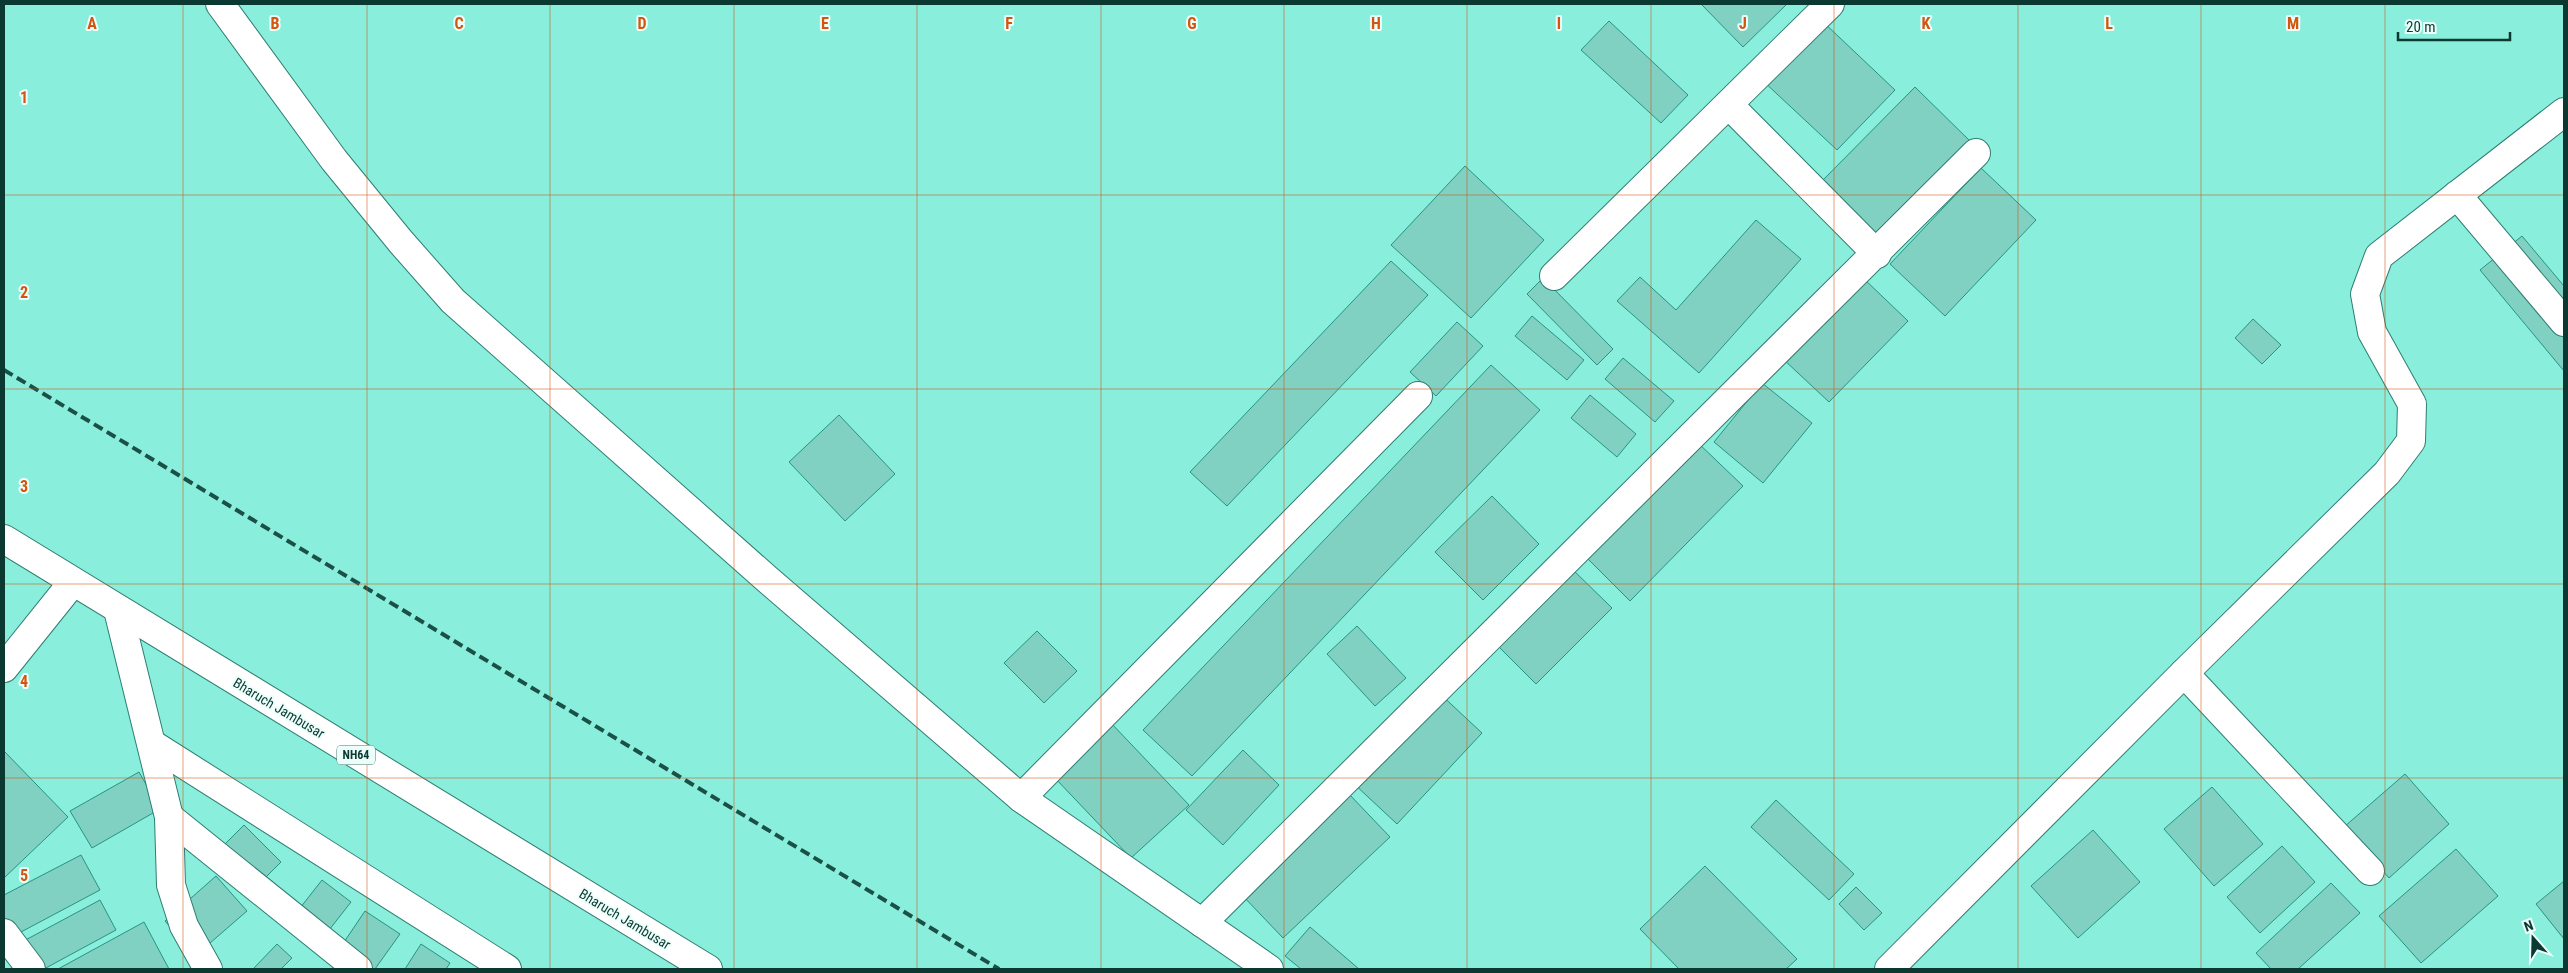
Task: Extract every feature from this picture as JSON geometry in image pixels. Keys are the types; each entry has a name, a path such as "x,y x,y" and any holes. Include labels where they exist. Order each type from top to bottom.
{"main road":[{"path":"220,4 334,160 401,242 453,301 766,579 1021,798 1269,969"},
{"path":"1554,276 1830,4"},
{"path":"1729,105 1877,254"},
{"path":"1889,969 2184,673 2387,473 2410,441 2412,404 2372,332 2365,294 2378,256 2564,112"},
{"path":"1202,923 1877,254 1976,153"},
{"path":"2457,195 2564,322"},
{"path":"1021,798 1418,396"},
{"name":"Bharuch Jambusar","path":"4,540 708,969"},
{"path":"4,668 73,582"},
{"path":"118,610 169,817 171,885 184,926 208,969"},
{"path":"2184,673 2370,871"},
{"path":"152,744 507,969"},
{"path":"169,817 358,969"},
{"path":"4,933 31,969"}],"building":[{"path":"1701,4 1787,4 1743,47"},
{"path":"1820,19 1895,90 1837,150 1762,80"},
{"path":"1609,21 1688,95 1661,123 1581,50"},
{"path":"1915,87 1971,142 1877,236 1822,181"},
{"path":"1465,166 1544,240 1471,318 1391,245"},
{"path":"1981,168 2036,220 1945,316 1890,264"},
{"path":"1756,220 1801,259 1699,373 1617,301 1640,277 1676,310"},
{"path":"2522,236 2564,286 2564,371 2480,270"},
{"path":"1391,261 1428,295 1227,506 1190,472"},
{"path":"1861,276 1908,321 1829,402 1782,358"},
{"path":"1543,278 1613,349 1597,365 1527,294"},
{"path":"1532,316 1584,360 1567,380 1515,336"},
{"path":"2253,319 2281,345 2262,364 2235,338"},
{"path":"1457,322 1483,346 1436,396 1410,372"},
{"path":"1623,358 1674,401 1655,422 1605,379"},
{"path":"1491,365 1540,410 1192,776 1143,730"},
{"path":"1762,383 1812,423 1763,483 1714,442"},
{"path":"1590,395 1636,434 1617,457 1571,418"},
{"path":"839,415 895,474 845,521 789,462"},
{"path":"1695,440 1743,486 1630,601 1583,554"},
{"path":"1492,496 1539,544 1483,600 1435,552"},
{"path":"1569,566 1612,608 1536,684 1494,642"},
{"path":"1357,626 1406,678 1375,706 1327,654"},
{"path":"1037,631 1077,671 1044,703 1004,663"},
{"path":"1437,691 1482,733 1397,824 1352,782"},
{"path":"1111,723 1189,805 1131,858 1054,777"},
{"path":"1243,750 1279,785 1223,845 1186,810"},
{"path":"4,751 68,817 4,878"},
{"path":"139,772 160,809 92,848 70,811"},
{"path":"2405,774 2449,824 2389,878 2344,827"},
{"path":"2212,787 2263,844 2214,886 2164,829"},
{"path":"1348,793 1390,837 1283,938 1241,894"},
{"path":"1776,800 1854,874 1829,900 1751,827"},
{"path":"244,825 281,862 249,894 212,857"},
{"path":"2093,830 2140,882 2078,938 2031,886"},
{"path":"2282,846 2315,882 2260,933 2227,897"},
{"path":"2456,849 2498,896 2421,963 2379,916"},
{"path":"81,855 100,890 4,941 4,895"},
{"path":"1705,866 1797,959 1786,969 1679,969 1640,929"},
{"path":"216,876 247,911 195,956 165,921"},
{"path":"322,880 351,902 322,939 293,917"},
{"path":"2564,881 2564,939 2536,904"},
{"path":"2331,883 2360,913 2298,969 2271,969 2256,953"},
{"path":"1856,887 1882,913 1864,930 1839,904"},
{"path":"100,900 116,930 44,969 5,951"},
{"path":"365,911 400,934 375,969 367,969 338,951"},
{"path":"144,922 169,969 58,969"},
{"path":"1310,927 1359,969 1301,969 1285,956"},
{"path":"277,944 292,958 281,969 253,969"},
{"path":"421,944 450,963 446,969 405,969"}],"railway":[{"path":"4,370 999,969"}]}
